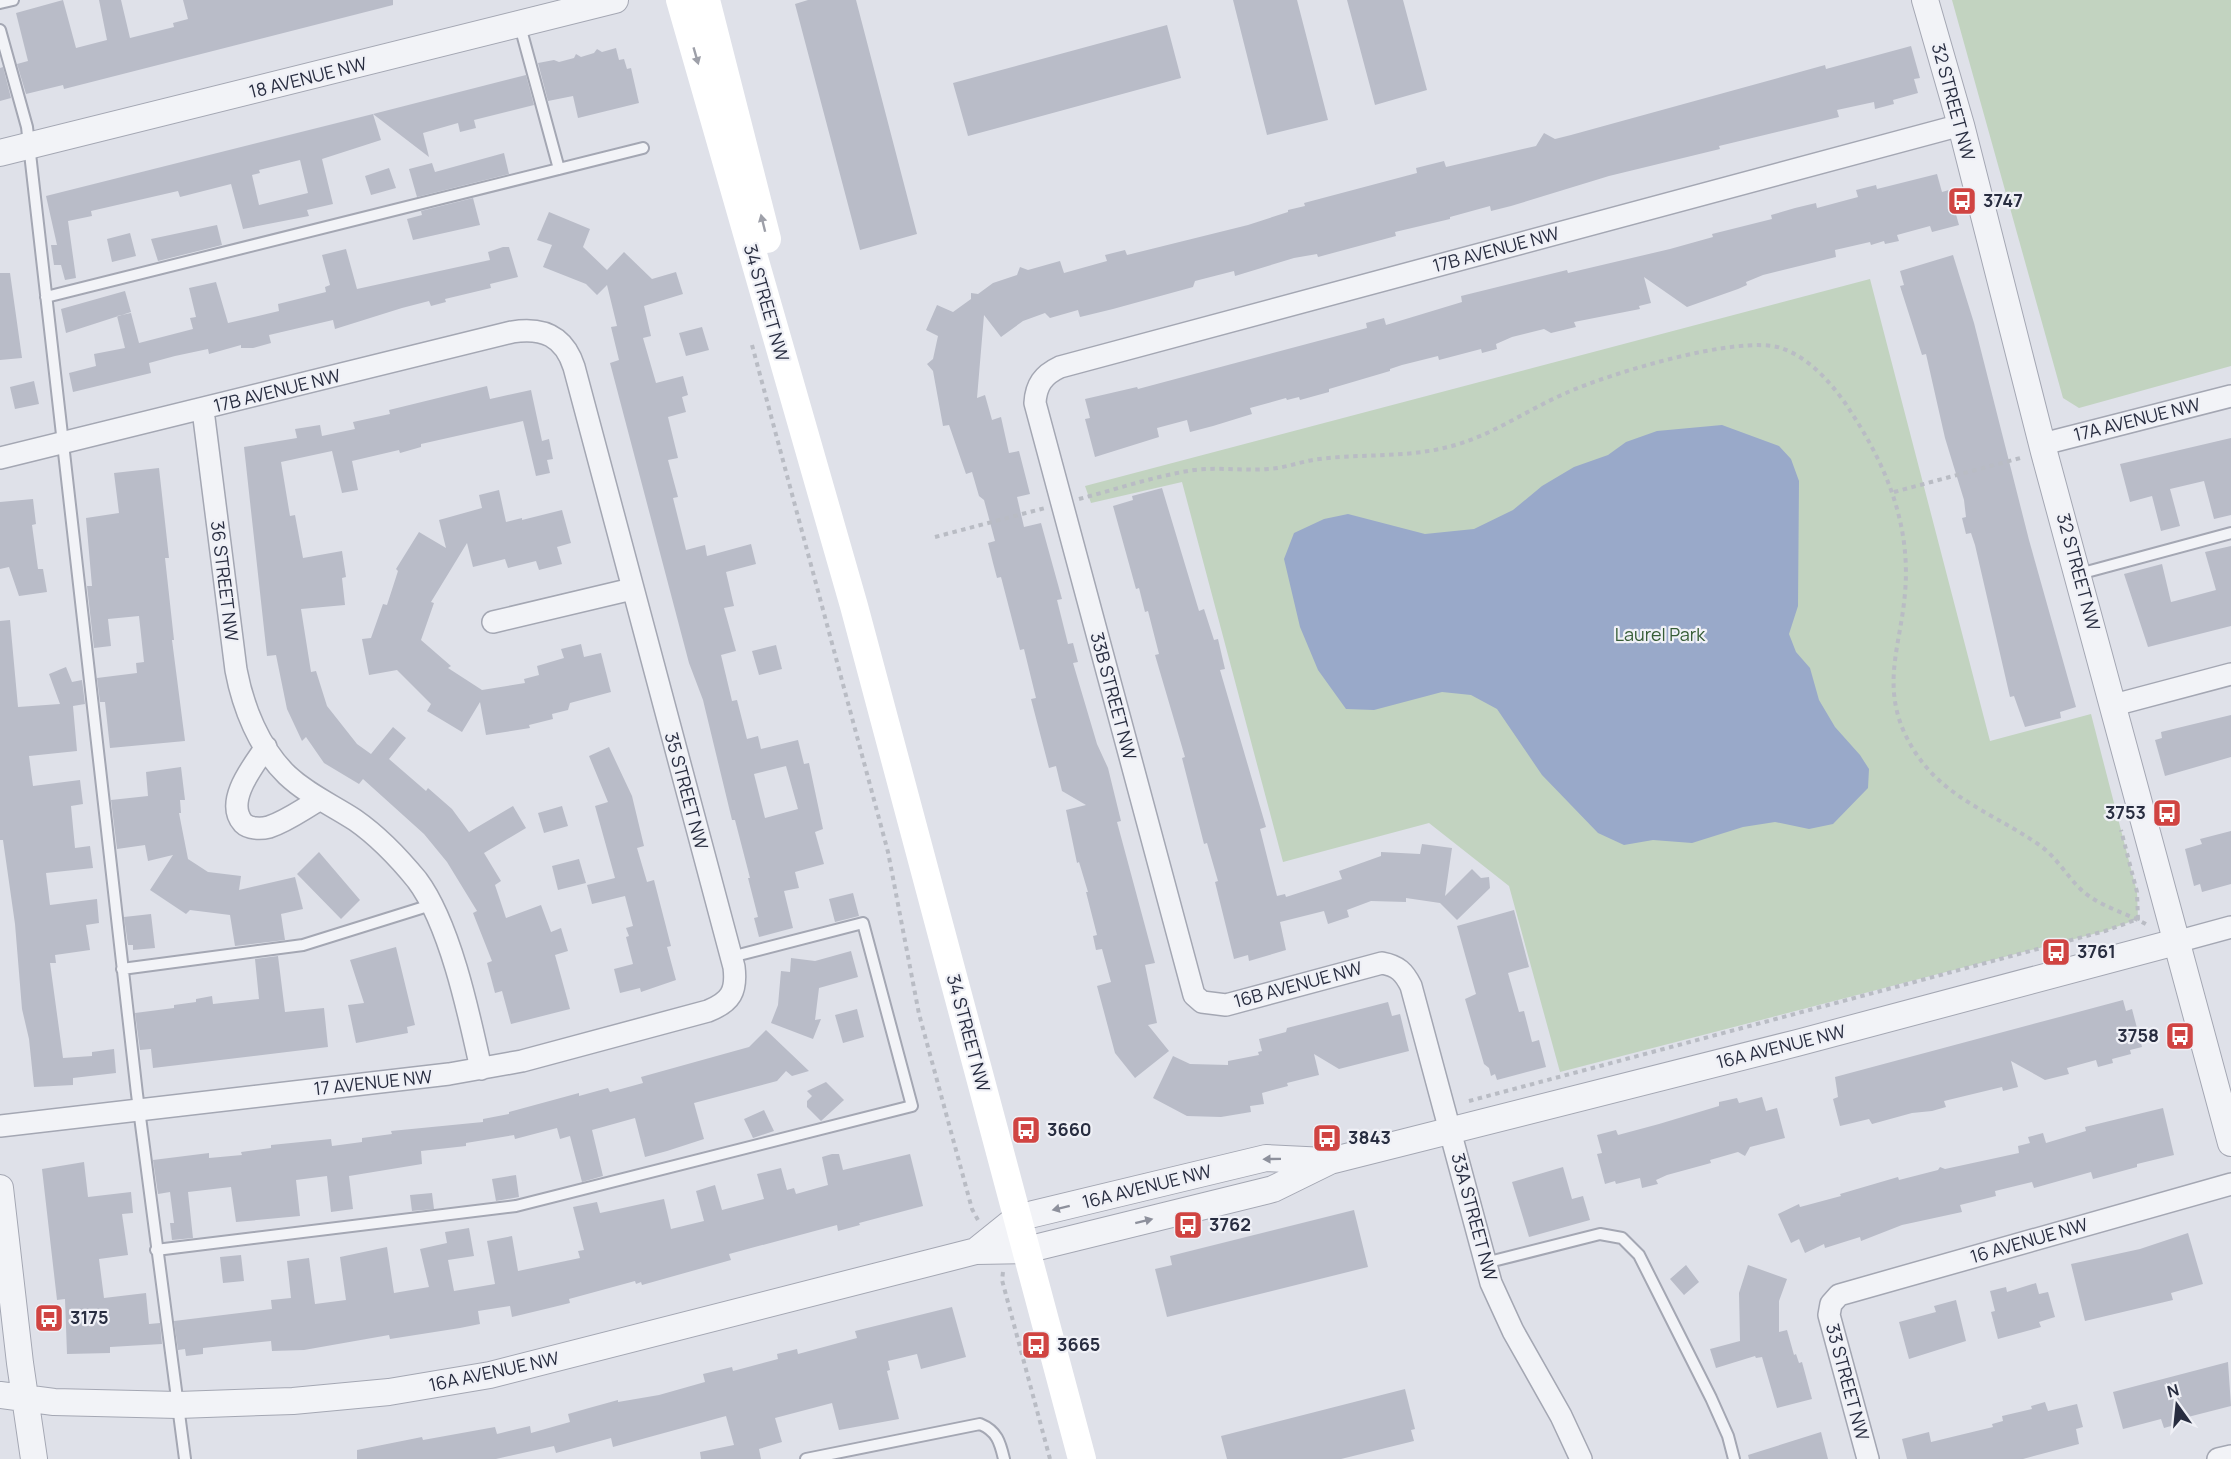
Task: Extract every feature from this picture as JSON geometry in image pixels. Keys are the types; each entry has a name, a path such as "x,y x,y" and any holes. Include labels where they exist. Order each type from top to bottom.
{"main road":[{"name":"34 STREET NW","path":"680,0 854,606 1082,1459"},
{"name":"34 STREET NW","path":"706,0 776,275 854,606"}],"street":[{"name":"18 AVENUE NW","path":"0,153 520,26 615,0"},
{"name":"32 STREET NW","path":"1925,0 1961,125 2044,448 2231,1143"},
{"name":"17B AVENUE NW","path":"1038,385 1043,376 1060,367 1961,125"},
{"name":"17B AVENUE NW","path":"0,458 203,410 512,332 536,330 553,335"},
{"name":"35 STREET NW","path":"553,335 567,350 574,367 731,957 735,976 733,993"},
{"name":"33B STREET NW","path":"1038,385 1035,403 1189,984 1194,995 1202,1002"},
{"name":"17A AVENUE NW","path":"2044,448 2231,396"},
{"name":"36 STREET NW","path":"203,410 236,670 244,702 266,747 285,773 319,800 355,820 383,844 418,883 431,905 468,1012 481,1069"},
{"path":"493,622 632,589"},
{"path":"2114,705 2231,674"},
{"path":"266,747 239,795 238,813 242,822 248,827 267,827 319,800"},
{"name":"16A AVENUE NW","path":"12,1397 178,1405 293,1401 358,1395 490,1375 976,1251 1026,1250 1273,1189 1330,1161 1448,1119 1797,1043 2231,927"},
{"name":"16B AVENUE NW","path":"1202,1002 1226,1005 1370,965 1395,966"},
{"name":"33A STREET NW","path":"1395,966 1405,974 1411,986 1485,1263 1513,1331 1561,1416 1581,1459"},
{"name":"17 AVENUE NW","path":"0,1126 481,1069 522,1061 708,1011 729,1000 733,993"},
{"name":"16A AVENUE NW","path":"976,1251 1017,1218 1266,1158 1330,1161"},
{"name":"16 AVENUE NW","path":"1831,1304 1839,1295 2231,1184"},
{"path":"0,1188 12,1397 34,1459"},
{"name":"33 STREET NW","path":"1831,1304 1831,1324 1868,1459"},
{"path":"2218,1459 2231,1456"}],"lane":[{"path":"0,3 13,0"},
{"path":"520,26 559,169"},
{"path":"0,30 27,128 122,969 156,1250 185,1459"},
{"path":"46,297 643,148"},
{"path":"2079,574 2231,533"},
{"path":"122,969 303,945 431,905"},
{"path":"156,1250 516,1206 912,1106 863,923 731,957"},
{"path":"1485,1263 1600,1234 1622,1238 1639,1255 1711,1398 1728,1436 1734,1459"},
{"path":"806,1459 980,1424 992,1429 999,1440 1004,1459"}],"path":[{"path":"752,343 888,852 920,1014 975,1212"},
{"path":"1075,500 1191,471 1219,468 1274,469 1322,458 1394,456 1443,448 1475,438 1568,392 1597,381 1695,354 1764,344 1783,349 1798,356 1832,387 1875,449 1894,492 1906,575 1892,679 1898,714 1911,744 1930,772 1955,795 2050,852 2092,898 2138,919 2176,942"},
{"path":"1894,492 2044,448"},
{"path":"935,537 1046,508"},
{"path":"2120,826 2138,892 2138,919"},
{"path":"1448,1119 2105,931 2138,919"},
{"path":"1005,1275 1002,1280 1050,1459"}],"green space":[{"path":"1952,0 2231,0 2231,366 2079,408 2063,398"},
{"name":"Laurel Park","path":"1870,279 1990,741 2091,714 2137,892 2138,919 2105,931 1560,1072 1509,886 1429,823 1283,862 1182,482 1091,503 1085,486"}],"water":[{"path":"1722,425 1779,446 1791,459 1799,481 1798,606 1789,634 1796,652 1810,668 1819,700 1835,727 1860,755 1869,769 1868,788 1833,824 1809,829 1775,822 1743,827 1692,843 1653,840 1624,845 1598,833 1542,775 1497,709 1471,695 1442,692 1374,710 1346,709 1318,670 1300,627 1284,559 1294,533 1324,519 1348,514 1425,534 1474,529 1513,510 1542,486 1574,467 1608,455 1626,442 1657,431"}],"building":[{"path":"63,0 76,48 107,40 99,0 121,0 130,38 174,27 173,23 188,19 183,0 393,0 393,5 64,89 63,85 26,94 17,64 28,61 16,13"},
{"path":"808,0 856,0 917,234 860,250 795,4"},
{"path":"1233,0 1297,0 1328,120 1267,135"},
{"path":"1347,0 1403,0 1427,90 1375,105"},
{"path":"1167,25 1181,78 968,136 953,83"},
{"path":"1911,46 1920,78 1914,79 1918,93 1893,100 1894,104 1875,109 1874,102 1837,110 1839,117 1719,146 1720,149 1609,176 1511,206 1491,211 1490,206 1450,217 1450,219 1395,232 1396,236 1318,257 1317,254 1294,258 1235,276 1234,271 1195,281 1193,287 1113,309 1080,317 1078,310 1050,318 1045,313 1023,321 1001,337 984,315 977,398 985,395 992,420 1001,417 1009,453 1019,451 1030,494 1017,497 1024,527 1041,523 1062,599 1057,600 1068,644 1073,643 1078,662 1073,663 1097,744 1108,768 1121,821 1117,822 1155,963 1145,965 1157,1023 1148,1025 1169,1051 1135,1078 1115,1053 1097,986 1111,982 1102,949 1096,950 1093,936 1097,935 1086,892 1088,892 1079,862 1077,863 1066,810 1086,805 1062,791 1056,766 1049,768 1031,699 1036,698 1024,649 1020,650 1001,577 997,578 988,543 995,541 984,500 979,496 972,472 966,474 949,425 943,426 933,371 927,364 933,359 938,336 926,330 937,305 953,312 971,299 971,293 978,294 993,283 1017,275 1020,267 1028,270 1060,261 1064,273 1107,261 1105,255 1125,250 1127,255 1248,225 1305,206 1304,203 1417,173 1416,168 1444,161 1446,167 1536,146 1544,133 1555,139 1825,65 1826,69"},
{"path":"616,48 619,60 624,59 627,69 631,68 639,103 578,118 573,96 548,101 538,63 554,60 559,62 574,58 576,54 581,57 594,53 597,49 602,52"},
{"path":"3,67 11,98 0,101 0,68"},
{"path":"526,75 534,105 474,120 476,128 460,132 458,123 423,133 429,157 373,114"},
{"path":"373,114 381,140 322,159 333,204 307,210 309,216 243,229 231,184 180,197 178,191 91,211 92,216 68,221 76,278 65,280 61,265 54,265 51,245 57,245 46,196","holes":["300,160 308,193 259,205 252,175 260,173 259,170"]},
{"path":"504,153 509,174 417,197 409,169 432,163 435,172"},
{"path":"389,168 396,188 371,195 365,176"},
{"path":"1937,174 1942,192 1949,190 1959,225 1932,232 1930,226 1897,235 1899,241 1885,244 1884,241 1871,245 1870,242 1835,250 1836,257 1763,275 1746,282 1747,285 1738,289 1687,307 1644,277 1651,303 1639,306 1640,309 1574,322 1576,327 1551,333 1544,329 1512,337 1496,344 1497,349 1482,353 1481,349 1439,360 1438,356 1402,365 1390,371 1329,389 1329,392 1300,400 1299,397 1287,400 1286,398 1250,408 1252,414 1190,432 1187,420 1157,428 1159,437 1095,457 1085,419 1090,418 1085,399 1137,387 1138,389 1367,328 1366,323 1384,318 1386,325 1462,302 1461,296 1567,270 1568,273 1670,249 1713,237 1712,234 1772,219 1771,215 1795,208 1816,203 1817,208 1858,197 1856,190 1876,185 1877,189"},
{"path":"473,198 480,225 413,240 407,219 422,215 421,211"},
{"path":"549,212 590,229 583,247 607,270 624,252 652,279 676,272 683,294 644,306 651,336 643,338 656,383 683,376 688,395 682,397 686,412 668,417 678,458 668,460 678,497 673,498 686,550 705,545 707,556 751,544 756,564 726,572 734,606 724,608 736,651 721,655 732,701 737,700 747,739 758,736 761,749 798,740 804,764 809,763 823,829 815,832 824,864 795,872 799,888 784,891 793,928 759,937 754,918 758,917 748,878 750,878 735,820 732,820 703,700 689,663 610,363 619,360 611,327 617,326 607,285 597,295 586,284 543,267 552,245 537,240","holes":["786,766 798,809 765,818 754,774"]},
{"path":"217,225 222,245 158,261 151,239"},
{"path":"130,233 136,256 112,262 107,239"},
{"path":"509,247 518,277 490,284 491,288 445,299 446,302 431,306 429,301 402,308 335,329 333,320 269,335 271,343 253,348 241,348 241,345 209,354 208,349 175,356 149,363 151,373 73,392 69,373 96,366 94,354 125,348 117,316 131,313 139,343 193,329 190,318 196,317 189,288 216,282 228,323 279,311 278,304 326,292 325,287 330,285 322,255 346,249 357,289 490,260 488,252"},
{"path":"1953,255 1974,323 2029,540 2076,707 2060,712 2061,718 2025,727 2014,696 2010,697 1975,545 1971,533 1966,534 1962,518 1966,517 1964,500 1945,438 1926,354 1922,355 1900,286 1904,285 1900,271"},
{"path":"0,273 10,273 22,358 0,360"},
{"path":"125,291 131,312 66,333 61,309"},
{"path":"702,327 709,350 686,356 679,333"},
{"path":"34,381 39,404 15,409 10,387"},
{"path":"487,386 490,399 531,390 542,441 549,439 553,459 547,460 550,473 536,476 523,421 421,444 421,447 400,453 399,450 352,461 358,490 342,493 332,451 281,462 290,516 295,515 303,558 342,551 346,577 342,578 345,605 301,609 311,672 316,671 327,706 357,744 371,754 393,727 406,738 389,759 426,791 428,788 452,809 469,832 513,806 526,828 484,853 501,881 495,885 506,918 541,905 551,932 561,928 568,951 555,955 570,1009 511,1024 502,991 495,993 487,963 492,961 473,913 477,911 447,862 424,834 363,779 359,784 324,763 306,737 302,741 287,709 276,655 267,656 244,447 297,438 295,429 320,425 322,436 355,429 353,422 390,414 389,410"},
{"path":"2231,438 2231,515 2214,519 2204,481 2170,489 2180,526 2161,531 2152,496 2130,502 2120,464"},
{"path":"159,468 169,558 165,558 174,640 172,640 185,741 110,748 105,702 100,702 97,678 137,673 136,663 144,662 139,616 108,619 111,646 94,648 87,586 92,586 86,518 119,513 114,473"},
{"path":"1162,488 1199,611 1204,609 1214,640 1218,639 1225,669 1220,670 1266,827 1260,829 1277,896 1285,894 1286,897 1342,879 1339,871 1381,856 1381,852 1420,854 1422,844 1452,848 1445,896 1472,869 1481,878 1489,877 1490,888 1457,920 1440,903 1406,898 1406,902 1371,901 1347,910 1349,917 1328,924 1324,911 1280,922 1286,950 1249,961 1248,955 1234,959 1215,882 1218,881 1207,843 1204,844 1182,758 1185,757 1155,655 1159,654 1148,611 1145,612 1139,588 1136,589 1113,506 1133,500 1132,496"},
{"path":"499,490 506,522 562,510 571,543 557,547 562,564 539,570 536,561 508,568 505,559 473,567 467,543 431,602 434,603 421,640 451,666 448,668 482,690 525,683 524,679 539,675 537,666 564,658 561,649 581,644 584,657 601,653 611,692 570,703 568,710 552,714 553,719 529,725 530,728 486,735 480,702 462,732 427,711 431,704 397,670 369,675 362,639 371,638 383,604 387,605 398,571 396,569 419,532 446,548 439,520 482,508 479,495"},
{"path":"33,499 36,524 32,525 38,569 43,569 47,592 19,596 9,567 0,569 0,502"},
{"path":"2231,546 2231,626 2148,647 2124,574 2162,564 2171,602 2175,601 2216,590 2205,552"},
{"path":"10,620 18,707 60,704 49,674 66,667 72,682 82,680 85,704 73,706 77,751 29,756 33,786 80,780 83,804 71,806 75,848 90,846 93,868 46,873 50,905 97,899 99,923 86,925 90,950 55,955 56,963 50,963 63,1058 92,1056 92,1052 114,1049 116,1073 73,1078 73,1085 34,1087 29,1039 22,1009 15,924 3,840 0,840 0,621"},
{"path":"776,645 782,669 759,675 752,651"},
{"path":"2231,715 2231,757 2165,776 2155,740 2162,738 2161,732"},
{"path":"609,747 632,796 644,846 637,848 647,882 654,880 671,946 667,947 676,980 641,992 640,988 620,993 614,969 633,964 626,928 633,926 625,896 592,904 587,885 615,878 595,806 608,802 589,756"},
{"path":"181,767 185,800 180,800 181,813 179,813 188,859 208,872 241,876 239,890 295,877 303,909 281,914 285,940 235,946 230,915 190,910 186,914 150,890 173,855 148,861 145,845 117,849 111,800 148,796 146,772"},
{"path":"562,806 568,826 544,833 538,813"},
{"path":"2231,831 2231,884 2202,892 2200,884 2194,886 2185,849 2202,844 2200,839"},
{"path":"319,852 360,900 341,919 297,874"},
{"path":"579,859 586,883 558,890 552,866"},
{"path":"853,893 859,916 835,922 829,899"},
{"path":"1514,910 1529,967 1508,973 1519,1012 1524,1011 1532,1042 1539,1040 1546,1067 1497,1080 1495,1074 1491,1076 1489,1068 1484,1064 1465,999 1476,994 1457,926"},
{"path":"151,914 155,948 133,950 133,945 128,945 124,917"},
{"path":"396,947 415,1025 407,1027 408,1033 356,1043 348,1005 364,1003 350,960"},
{"path":"851,951 858,977 819,988 815,1020 821,1019 813,1039 771,1023 778,1005 781,971 790,972 791,958 815,961"},
{"path":"278,956 285,1012 324,1008 328,1047 153,1068 151,1049 140,1050 135,1013 174,1008 174,1005 196,1002 196,999 212,996 213,1004 259,999 255,959"},
{"path":"2123,1000 2126,1011 2132,1009 2142,1047 2130,1050 2131,1054 2112,1059 2113,1063 2098,1067 2096,1060 2067,1068 2069,1074 2045,1080 2011,1061 2018,1087 2003,1091 2002,1087 1944,1101 1946,1107 1932,1111 1912,1113 1872,1124 1869,1119 1840,1126 1833,1099 1838,1097 1835,1077"},
{"path":"1388,1002 1392,1016 1400,1014 1409,1051 1339,1069 1314,1054 1319,1075 1287,1083 1288,1086 1262,1093 1264,1104 1250,1106 1251,1112 1221,1117 1187,1116 1153,1098 1173,1056 1190,1064 1228,1065 1228,1061 1259,1055 1258,1052 1262,1051 1259,1039 1286,1032 1287,1028"},
{"path":"857,1009 864,1037 843,1043 835,1015"},
{"path":"766,1030 809,1071 792,1076 786,1071 777,1081 694,1103 704,1139 645,1157 635,1118 592,1130 603,1176 582,1182 570,1136 560,1139 557,1128 515,1139 514,1135 466,1143 466,1146 421,1151 422,1164 349,1176 353,1209 331,1212 327,1176 296,1180 300,1216 236,1222 231,1187 188,1192 193,1238 172,1240 170,1223 174,1223 170,1192 158,1194 153,1160 209,1153 209,1158 242,1155 241,1152 271,1148 271,1145 331,1139 332,1146 362,1142 362,1138 392,1134 391,1131 483,1122 483,1119 509,1114 509,1112 579,1093 579,1096 608,1088 610,1092 643,1083 641,1077 749,1047"},
{"path":"826,1082 844,1100 821,1121 807,1107 807,1101 812,1096 807,1091"},
{"path":"1762,1097 1766,1111 1777,1108 1785,1138 1750,1147 1745,1156 1738,1152 1710,1160 1711,1163 1667,1175 1656,1180 1658,1184 1642,1188 1640,1178 1616,1184 1615,1181 1605,1184 1597,1154 1602,1153 1597,1135 1616,1130 1618,1135 1659,1124 1719,1106 1719,1102 1737,1098 1739,1103"},
{"path":"2163,1108 2174,1155 2137,1164 2137,1167 2093,1179 2091,1172 2034,1188 2032,1182 1995,1191 1996,1196 1960,1205 1962,1212 1902,1225 1861,1241 1860,1237 1825,1248 1824,1244 1805,1253 1799,1239 1791,1243 1778,1214 1799,1204 1800,1207 1841,1196 1840,1194 1898,1177 1899,1180 1938,1170 1940,1167 1945,1169 2019,1153 2018,1146 2030,1143 2028,1137 2043,1133 2046,1143 2086,1131 2085,1127"},
{"path":"764,1110 774,1131 753,1138 744,1119"},
{"path":"839,1154 843,1170 910,1154 923,1206 838,1231 837,1225 729,1254 731,1260 642,1285 641,1282 636,1284 635,1281 569,1299 570,1303 512,1317 510,1306 478,1311 480,1324 460,1328 390,1339 389,1335 304,1350 272,1351 271,1341 203,1348 203,1354 186,1356 185,1349 178,1350 174,1321 272,1309 271,1300 291,1298 287,1261 309,1258 315,1304 346,1300 340,1257 387,1247 394,1293 429,1287 420,1249 447,1243 445,1232 469,1228 474,1256 448,1260 454,1291 495,1284 487,1241 512,1236 518,1271 580,1258 578,1251 584,1250 573,1207 597,1202 600,1213 664,1199 671,1229 704,1221 696,1191 715,1185 722,1210 764,1199 757,1174 781,1168 787,1190 794,1188 796,1194 828,1185 822,1157"},
{"path":"84,1162 88,1197 131,1192 133,1213 122,1214 128,1255 99,1259 104,1298 146,1293 149,1324 160,1323 162,1344 110,1347 110,1353 67,1354 65,1299 57,1300 42,1169"},
{"path":"1563,1167 1572,1199 1583,1196 1590,1220 1529,1237 1512,1182"},
{"path":"516,1175 519,1197 496,1201 492,1179"},
{"path":"432,1193 434,1209 412,1211 410,1195"},
{"path":"1354,1210 1368,1267 1167,1317 1155,1269 1172,1265 1170,1256"},
{"path":"2188,1233 2203,1284 2171,1293 2173,1300 2085,1321 2071,1264 2140,1249"},
{"path":"241,1255 244,1281 223,1283 220,1257"},
{"path":"1686,1265 1699,1282 1684,1295 1670,1279"},
{"path":"1748,1265 1787,1279 1779,1301 1779,1332 1787,1330 1794,1355 1796,1354 1799,1363 1802,1362 1812,1399 1777,1408 1762,1357 1756,1358 1755,1356 1716,1368 1710,1349 1740,1341 1739,1293"},
{"path":"2036,1283 2039,1294 2048,1292 2055,1317 2039,1322 2041,1327 1998,1339 1991,1312 1995,1311 1990,1291 2006,1287 2007,1292"},
{"path":"1956,1300 1966,1341 1909,1359 1899,1322 1936,1312 1934,1306"},
{"path":"952,1307 966,1357 921,1369 917,1354 888,1361 890,1370 887,1371 899,1419 839,1430 832,1403 775,1418 782,1442 759,1449 761,1459 701,1459 700,1452 734,1445 726,1416 613,1447 611,1438 556,1453 554,1446 496,1459 357,1459 357,1450 422,1437 423,1440 495,1427 497,1434 530,1426 531,1433 570,1422 568,1414 618,1400 618,1402 659,1395 705,1382 703,1374 732,1367 733,1371 778,1359 777,1354 797,1349 798,1354 857,1338 855,1331"},
{"path":"2228,1362 2231,1406 2184,1418 2185,1422 2164,1428 2161,1419 2123,1429 2113,1392"},
{"path":"1405,1389 1415,1429 1411,1430 1414,1441 1341,1459 1227,1459 1221,1436"},
{"path":"2045,1402 2048,1411 2077,1404 2083,1427 2076,1429 2079,1444 2023,1459 1907,1459 1902,1439 1929,1432 1931,1442 1993,1427 1992,1424 2003,1421 2002,1416 2032,1409 2031,1406"},
{"path":"1821,1432 1828,1459 1749,1459 1748,1455"}],"place":[{"name":"3747","path":"1962,201"},
{"name":"3753","path":"2167,813"},
{"name":"3761","path":"2056,952"},
{"name":"3758","path":"2180,1036"},
{"name":"3660","path":"1026,1130"},
{"name":"3843","path":"1327,1138"},
{"name":"3762","path":"1188,1225"},
{"name":"3175","path":"49,1318"},
{"name":"3665","path":"1036,1345"}]}
